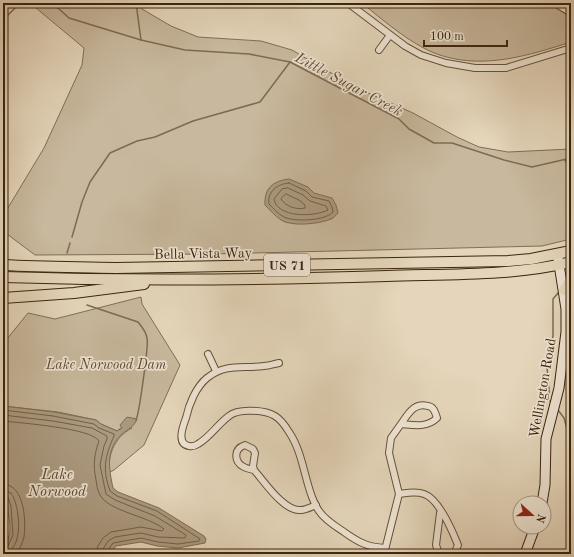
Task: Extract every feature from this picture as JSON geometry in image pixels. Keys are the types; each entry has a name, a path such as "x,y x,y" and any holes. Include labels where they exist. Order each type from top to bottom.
{"main road":[{"name":"Bella Vista Way","path":"3,265 44,268 70,266 116,268 508,261 531,259 571,251"},
{"name":"Bella Vista Way","path":"3,277 181,279 351,277 517,271 571,262"},
{"path":"3,298 74,293 181,279"},
{"path":"564,290 571,280"}],"street":[{"path":"348,3 405,46 421,55 446,63 475,68 506,68 571,48"},
{"path":"555,3 571,13"},
{"path":"379,50 390,35"},
{"name":"Wellington Road","path":"543,495 546,438 559,388 564,353 566,309 557,254"},
{"path":"208,354 216,371"},
{"path":"279,363 265,366 232,368 216,371 204,380 191,403 184,425 182,441 185,445 192,447 196,446 230,415 245,410 260,411 276,416 289,432 296,446 318,511 334,526 358,542 385,551 399,494 389,453 391,438 410,411 416,406 422,404 431,407 435,411 437,418 426,425 401,424"},
{"path":"254,470 281,501 290,508 299,510 316,505"},
{"path":"399,494 416,492 425,494 434,502 450,527 458,544 454,554"},
{"path":"439,554 436,545 440,511"},
{"path":"525,554 532,535"}],"green space":[{"path":"30,3 138,3 142,9 171,26 198,37 261,41 292,50 366,92 413,113 479,147 508,152 571,149 571,239 542,246 211,254 35,255 3,231 3,216 44,148 82,65 84,48"},
{"path":"362,3 571,3 571,42 540,52 508,59 492,61 459,60 443,56 422,47 400,33"},
{"name":"Lake Norwood Dam","path":"141,297 142,304 180,365 144,445 114,470 108,473 111,453 117,441 132,428 122,427 117,431 101,424 96,420 58,412 3,406 3,344 28,313 55,319"}],"water":[{"path":"289,179 308,187 314,193 332,198 338,213 331,219 313,223 292,224 281,220 265,205 265,199 271,186 283,180"},
{"name":"Lake Norwood","path":"3,406 54,412 96,420 101,424 117,431 122,428 120,425 127,417 137,419 133,426 122,434 113,447 110,460 110,474 113,488 118,492 159,508 204,536 206,539 205,543 178,548 157,546 141,542 116,546 110,554 3,554 9,536 10,526 3,495"}],"waterway":[{"name":"Little Sugar Creek","path":"3,20 18,5 37,3"},
{"name":"Little Sugar Creek","path":"46,3 58,8 69,18 141,40 185,50 249,54 290,62 399,119 409,129 434,143 452,143 504,160 532,167 571,158"},
{"path":"136,3 141,40"},
{"path":"72,237 82,202 90,182 110,153 137,141 155,137 193,121 260,102 290,62"},
{"path":"565,160 571,170"},
{"path":"67,253 70,243"},
{"path":"550,401 547,367 553,336 553,299 558,293"},
{"path":"87,305 138,322 146,333 147,343 145,365 136,420"},
{"path":"558,410 564,418 571,443"},
{"path":"571,508 571,525"}]}
